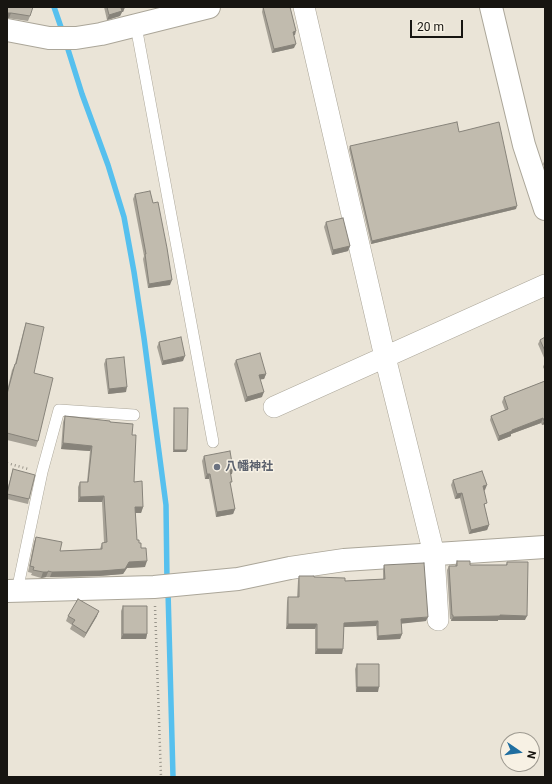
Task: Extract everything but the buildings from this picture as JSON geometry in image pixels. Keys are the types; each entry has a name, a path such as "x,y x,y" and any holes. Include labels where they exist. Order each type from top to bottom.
{"street":[{"path":"7,30 49,38 76,38 136,26 209,7"},
{"path":"304,7 385,357 434,554 438,620"},
{"path":"491,7 524,145 545,209"},
{"path":"274,407 545,285"},
{"path":"12,591 154,587 238,579 290,568 344,560 545,547"}],"lane":[{"path":"136,26 213,442"},
{"path":"12,591 59,410 134,415"}],"path":[{"path":"7,463 42,472"},
{"path":"154,587 161,777"}],"waterway":[{"path":"54,7 63,33"},
{"path":"66,43 82,94 108,165 124,217 144,338 166,505 167,582"},
{"path":"168,591 173,777"}],"place":[{"name":"八幡神社","path":"217,467"}]}
